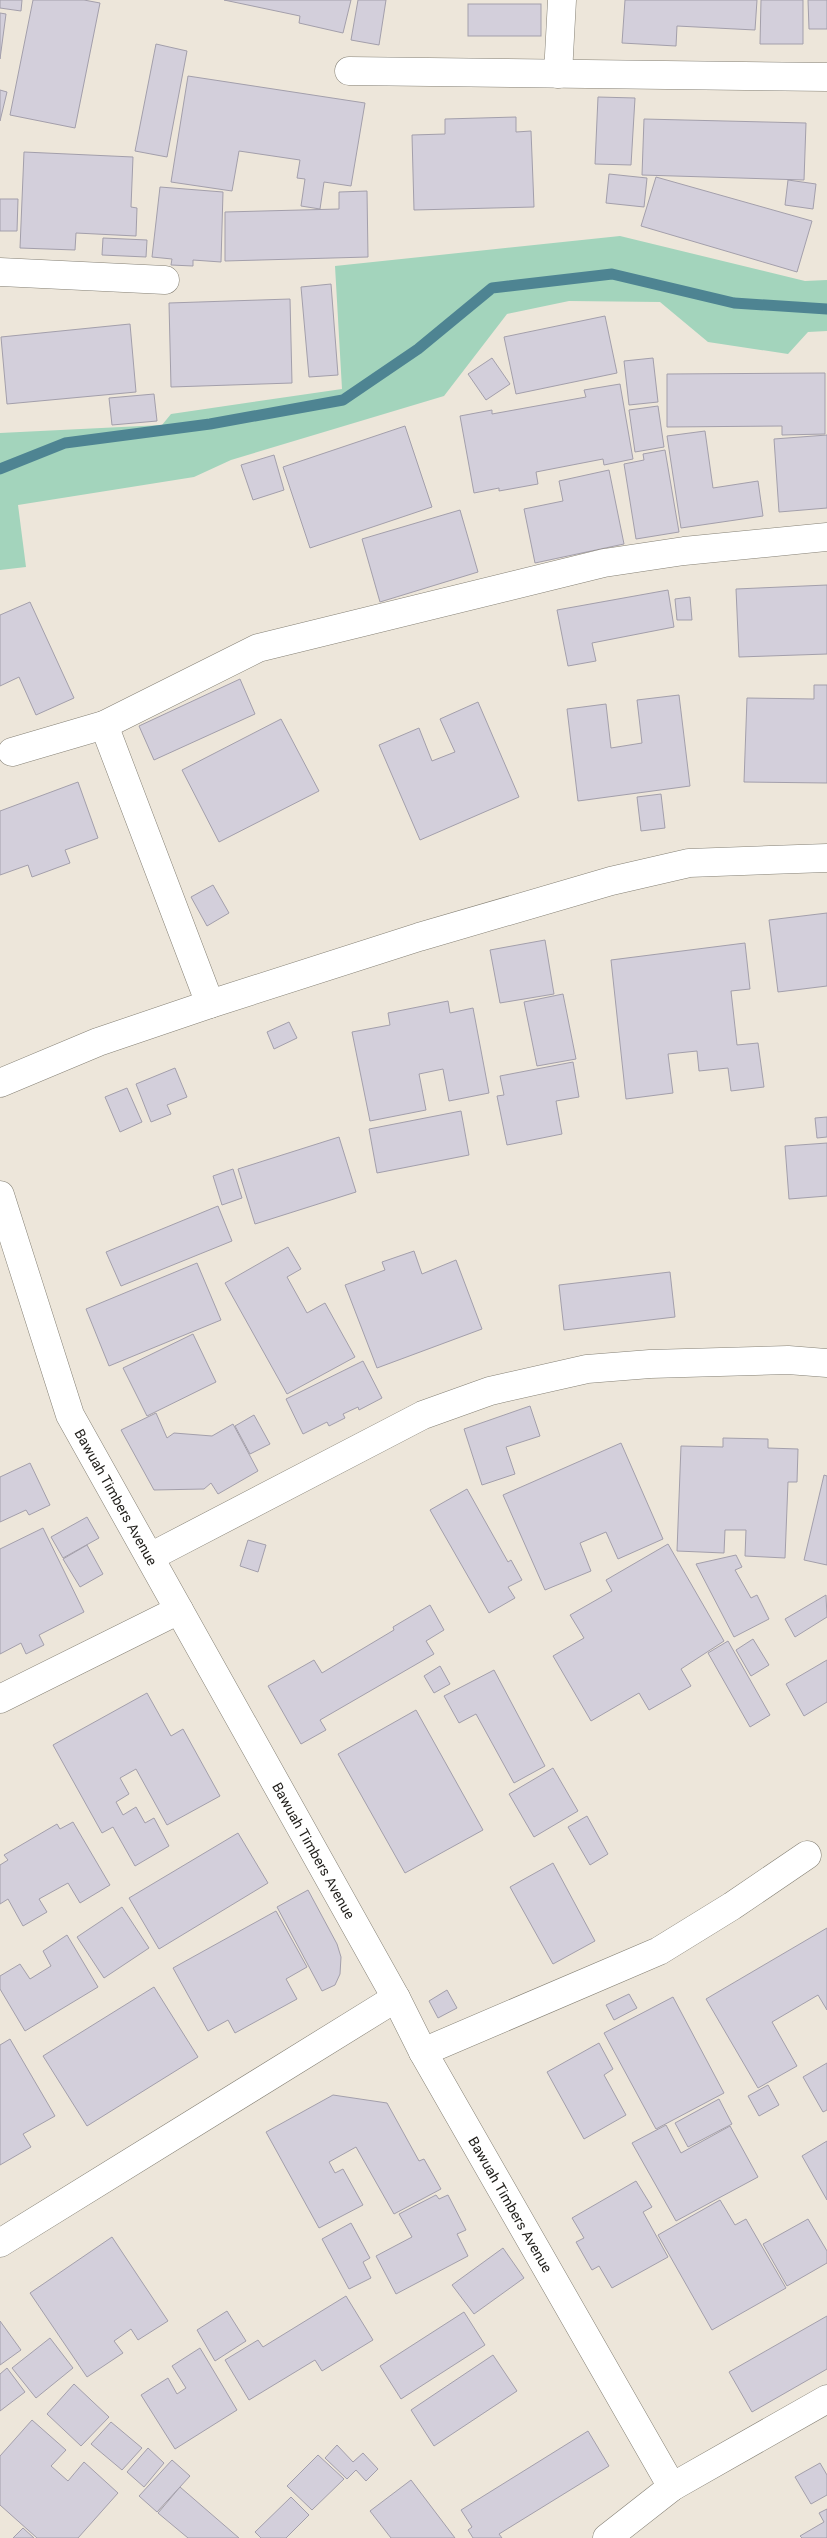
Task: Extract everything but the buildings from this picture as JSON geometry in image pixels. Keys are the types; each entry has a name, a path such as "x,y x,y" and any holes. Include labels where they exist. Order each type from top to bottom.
{"street":[{"path":"558,74 562,0"},
{"path":"348,71 827,77"},
{"path":"0,272 165,280"},
{"path":"12,752 104,725 258,648 604,563 684,551 827,536"},
{"path":"104,725 210,1004"},
{"path":"0,1083 98,1042 210,1004 419,937 611,881 689,863 827,858"},
{"name":"Bawuah Timbers Avenue","path":"0,1194 70,1415 396,1998 422,2052 672,2487"},
{"path":"150,1557 422,1415 490,1391 587,1369 650,1364 788,1360 827,1363"},
{"path":"0,1699 179,1610"},
{"path":"422,2052 659,1951 732,1906 807,1855"},
{"path":"0,2243 396,1998"},
{"path":"607,2538 672,2487 827,2399"}],"green space":[{"path":"620,236 805,281 827,280 827,331 808,332 788,354 708,342 660,302 569,301 507,314 444,396 231,460 194,477 18,505 26,567 0,570 0,433 162,425 171,414 342,389 335,266"}],"waterway":[{"path":"0,469 65,443 210,424 343,400 418,349 492,288 612,274 734,303 827,309"}]}
